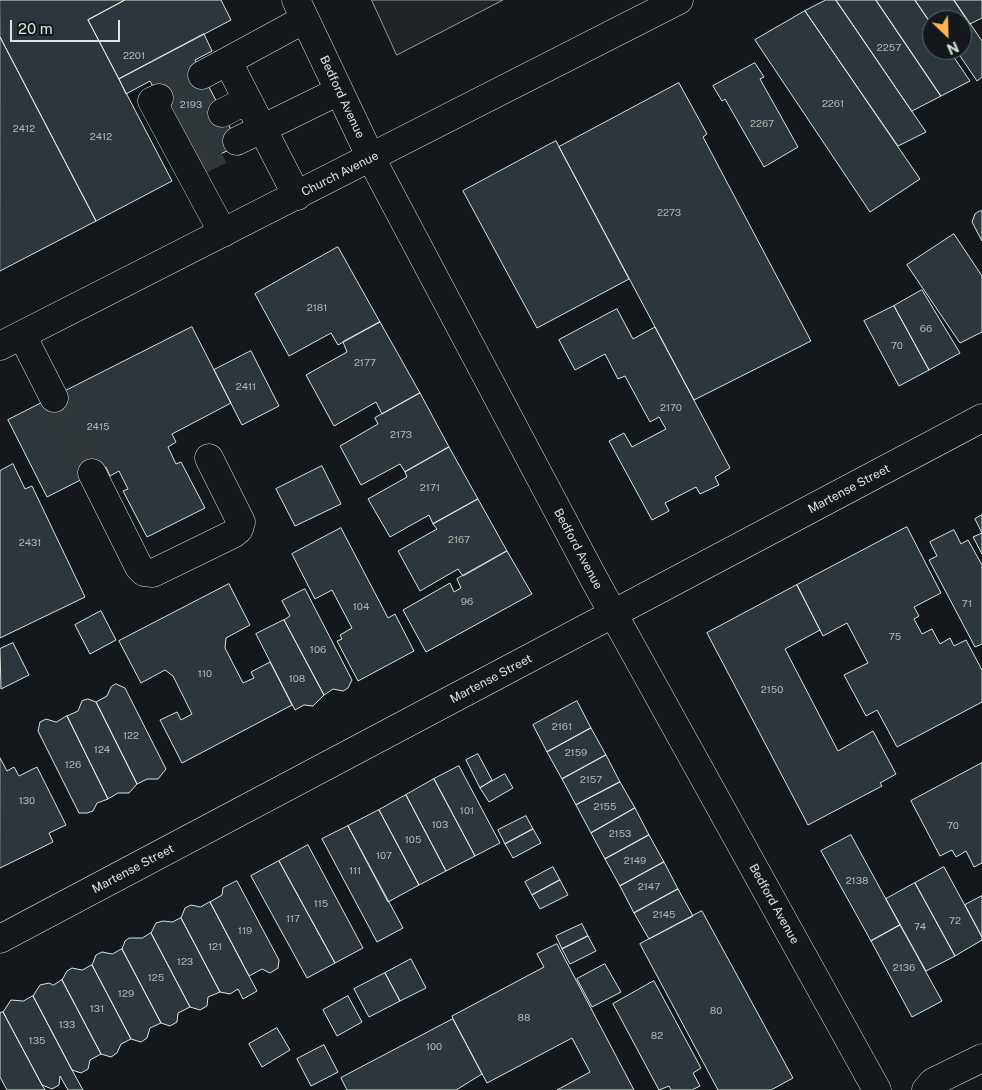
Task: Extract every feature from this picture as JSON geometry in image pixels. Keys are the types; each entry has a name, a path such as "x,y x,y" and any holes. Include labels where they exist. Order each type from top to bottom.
{"main road":[{"name":"Church Avenue","path":"11,341 679,0"},
{"name":"Bedford Avenue","path":"301,9 371,158 613,614 877,1090"},
{"path":"202,75 228,62 301,9"},
{"path":"228,62 297,196"},
{"path":"237,141 339,91"},
{"path":"159,98 152,101 176,136 223,233"},
{"path":"222,113 247,100"},
{"path":"11,341 54,398"},
{"name":"Martense Street","path":"0,939 982,418"},
{"path":"92,473 139,567 144,572 153,573 239,529 241,522 209,458"},
{"path":"926,1090 933,1082 982,1058"}],"shaded area":[{"path":"372,0 503,0 397,55"}],"building":[{"path":"0,0 125,0 88,20 172,181 96,221 0,37"},
{"path":"125,0 221,0 231,20 119,79 88,20"},
{"path":"826,0 836,0 926,132 898,146 805,11"},
{"path":"836,0 876,0 941,96 912,111"},
{"path":"876,0 915,0 922,10 922,60 956,60 970,81 941,96"},
{"path":"915,0 954,0 961,10 922,10"},
{"path":"954,0 982,0 982,18 972,23 972,10 961,10"},
{"path":"805,11 920,179 870,212 755,40"},
{"path":"972,26 982,41 982,77 977,81 963,60 972,60"},
{"path":"204,34 212,51 195,60 239,145 196,166 150,81 126,94 119,79"},
{"path":"0,37 96,221 0,271"},
{"path":"755,63 764,77 760,79 798,147 764,167 725,99 722,101 713,86"},
{"path":"679,83 707,134 703,137 811,341 694,400 559,147"},
{"path":"556,141 629,279 537,328 463,191"},
{"path":"982,211 982,241 972,222 975,214"},
{"path":"954,234 982,276 982,332 960,343 907,265"},
{"path":"338,247 380,322 338,345 331,333 289,356 255,294"},
{"path":"922,290 960,353 929,370 894,306"},
{"path":"894,306 929,370 899,386 864,321"},
{"path":"617,309 633,339 655,327 730,468 715,477 719,485 700,494 696,487 665,503 669,511 652,520 609,441 624,433 632,447 666,429 659,417 650,422 625,376 618,379 605,354 575,370 559,340"},
{"path":"380,322 420,393 382,414 376,402 334,426 306,375 347,352 343,342"},
{"path":"192,327 231,403 172,434 176,442 168,447 176,464 181,462 205,508 147,537 123,491 128,489 119,471 110,476 106,467 47,497 8,420"},
{"path":"251,351 279,406 242,425 214,370"},
{"path":"420,393 449,447 405,472 400,464 361,485 340,446 378,424 375,418"},
{"path":"449,447 478,499 433,524 429,515 390,537 368,499 407,477 405,472"},
{"path":"13,464 25,489 32,486 85,597 0,638 0,471"},
{"path":"322,466 341,504 295,526 276,489"},
{"path":"478,499 507,551 463,576 458,569 420,591 398,551 437,529 433,524"},
{"path":"982,515 982,533 975,519"},
{"path":"907,527 941,593 914,607 919,616 914,619 922,634 932,629 940,644 950,638 954,646 966,640 982,670 982,702 897,747 877,710 866,716 844,675 868,663 847,623 823,636 797,585"},
{"path":"341,528 388,618 395,614 414,651 358,681 337,641 342,639 340,635 352,628 332,590 315,599 292,554"},
{"path":"954,530 961,544 968,540 982,565 982,644 975,647 929,560 937,556 930,542"},
{"path":"982,533 982,554 973,537"},
{"path":"507,551 532,594 426,652 403,610 450,583 454,592 461,588 457,579"},
{"path":"229,584 250,625 226,638 225,648 243,683 254,678 251,672 270,662 292,705 182,763 160,720 177,712 181,720 192,714 173,676 165,670 141,683 119,641"},
{"path":"797,585 820,630 785,649 838,751 873,731 896,774 880,783 882,786 808,825 707,633"},
{"path":"305,589 352,680 348,688 343,691 333,689 324,695 284,620 290,616 282,601"},
{"path":"101,611 116,640 90,654 75,625"},
{"path":"284,620 324,695 313,706 304,705 295,710 256,634"},
{"path":"13,643 29,675 1,689 0,649"},
{"path":"116,684 125,688 166,769 158,779 147,779 137,784 96,702 107,696 111,687"},
{"path":"88,699 96,702 137,784 129,793 118,793 108,799 67,716 78,711 82,701"},
{"path":"577,701 591,728 547,752 533,725"},
{"path":"67,716 108,799 97,803 93,811 87,813 79,813 38,731 40,722 46,719 56,722"},
{"path":"591,728 606,755 562,779 547,752"},
{"path":"478,754 492,780 480,788 466,760"},
{"path":"606,755 620,782 576,805 562,779"},
{"path":"0,758 7,771 14,767 19,776 37,767 66,825 49,833 53,842 0,868"},
{"path":"982,763 982,863 974,867 966,851 956,857 952,850 940,856 911,801"},
{"path":"459,766 500,843 475,856 434,779"},
{"path":"505,774 513,788 489,802 480,788"},
{"path":"434,779 475,856 446,871 406,795"},
{"path":"620,782 635,808 591,833 576,805"},
{"path":"406,795 446,871 419,885 379,810"},
{"path":"635,808 649,835 605,859 591,833"},
{"path":"379,810 419,885 388,902 348,826"},
{"path":"526,816 533,829 505,844 498,830"},
{"path":"348,826 403,928 377,942 322,839"},
{"path":"533,829 541,843 513,858 505,844"},
{"path":"649,835 664,862 620,886 605,859"},
{"path":"851,835 900,925 871,941 821,851"},
{"path":"308,845 363,948 335,963 279,861"},
{"path":"279,861 335,963 307,978 251,876"},
{"path":"664,862 678,889 634,913 620,886"},
{"path":"553,867 560,880 532,895 525,882"},
{"path":"944,867 982,937 982,940 955,956 915,883"},
{"path":"560,880 568,895 540,909 532,895"},
{"path":"237,881 279,960 278,968 270,973 262,969 249,976 210,902 222,895 223,888"},
{"path":"915,883 955,956 926,971 886,899"},
{"path":"678,889 693,916 649,939 634,913"},
{"path":"982,896 982,937 965,905"},
{"path":"210,902 257,991 243,999 238,989 230,994 220,992 181,918 185,908 191,905 200,907"},
{"path":"702,911 793,1078 771,1090 718,1090 640,944"},
{"path":"181,918 220,992 208,997 207,1006 200,1010 190,1007 151,933 156,923 163,921 172,922"},
{"path":"582,924 588,936 562,949 556,936"},
{"path":"900,925 942,1001 912,1017 871,941"},
{"path":"151,933 190,1007 178,1013 177,1022 170,1026 161,1023 122,949 125,941 129,938 142,938"},
{"path":"588,936 596,951 570,964 562,949"},
{"path":"557,944 634,1090 557,1090 590,1072 572,1038 487,1083 453,1019 452,1016 544,967 537,954"},
{"path":"122,949 161,1023 150,1028 147,1038 141,1042 131,1039 92,965 96,955 102,952 112,954"},
{"path":"411,959 426,988 400,1001 385,973"},
{"path":"605,964 621,992 592,1007 577,979"},
{"path":"92,965 131,1039 121,1044 117,1053 111,1057 101,1054 62,980 67,971 72,968 82,970"},
{"path":"385,973 400,1001 369,1017 354,989"},
{"path":"62,980 101,1054 90,1060 88,1069 81,1073 72,1070 33,996 40,985 49,983 53,985"},
{"path":"654,981 701,1068 693,1073 700,1086 692,1090 671,1090 669,1086 659,1090 613,1004"},
{"path":"33,996 83,1090 68,1090 60,1076 59,1085 52,1089 42,1085 3,1012 11,1000 23,1001"},
{"path":"348,996 362,1022 337,1036 323,1010"},
{"path":"3,1012 45,1090 7,1090 0,1077 0,1013"},
{"path":"453,1019 482,1074 456,1090 347,1090 341,1078"},
{"path":"277,1028 290,1050 262,1067 249,1044"},
{"path":"324,1045 338,1072 311,1086 297,1059"}],"tunnel":[{"path":"159,98 202,75"},
{"path":"179,134 222,113"},
{"path":"195,163 237,141"},
{"path":"54,398 92,473"}]}
